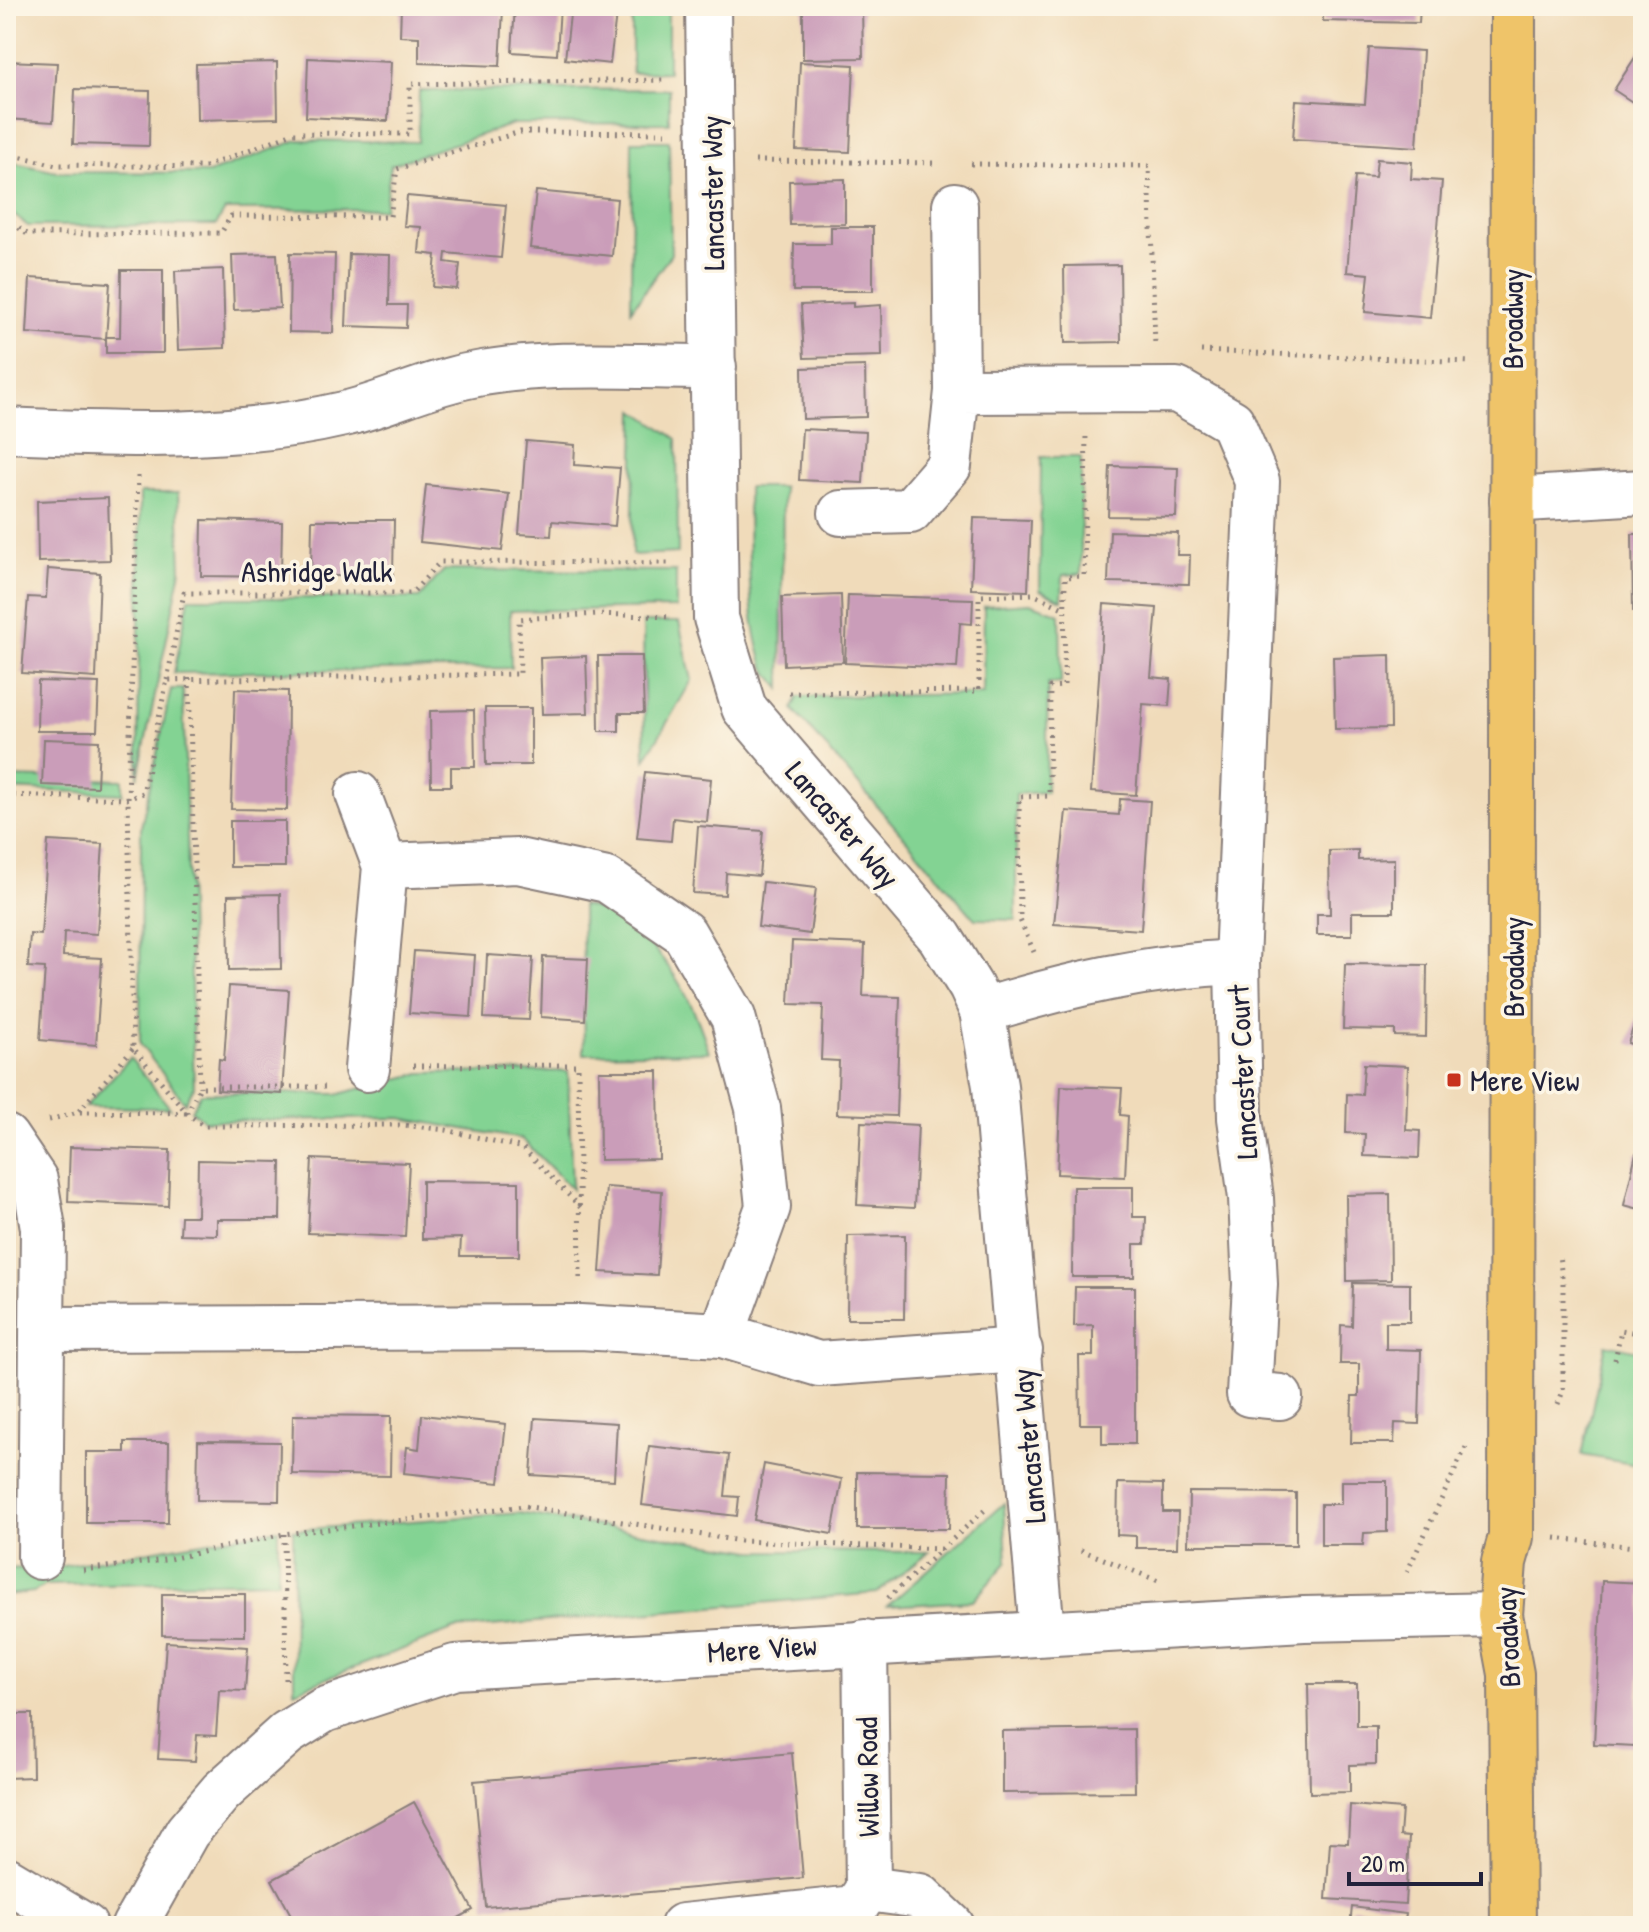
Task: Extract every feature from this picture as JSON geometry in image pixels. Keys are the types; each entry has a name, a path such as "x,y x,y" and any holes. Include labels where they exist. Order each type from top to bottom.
{"main road":[{"name":"Broadway","path":"1513,6 1511,1537 1504,1562 1500,1615 1511,1674 1513,1926"}],"street":[{"name":"Lancaster Way","path":"708,6 716,618 744,708 940,937 982,1011 995,1086 1042,1632"},
{"path":"841,513 910,511 949,466 957,391 959,184"},
{"path":"6,430 139,436 250,427 343,414 472,375 546,368 714,367"},
{"path":"957,391 1177,390 1232,422 1257,481 1237,962"},
{"path":"1512,500 1643,492"},
{"path":"358,794 385,866 367,1069"},
{"path":"385,866 518,861 607,880 684,933 733,1017 758,1108 768,1207 722,1335"},
{"name":"Lancaster Court","path":"982,1011 1050,990 1174,965 1237,962 1240,1118 1251,1198 1255,1284 1250,1397"},
{"path":"25,1128 43,1228 43,1329 55,1564"},
{"path":"43,1329 580,1327 722,1335 819,1364 1020,1350"},
{"name":"Mere View","path":"134,1926 187,1832 221,1792 287,1733 324,1710 455,1667 871,1624 1042,1632 1304,1619 1500,1615"},
{"name":"Willow Road","path":"861,1899 871,1624"},
{"path":"6,1879 85,1926"},
{"path":"683,1926 861,1899 920,1896 952,1926"}],"path":[{"path":"6,153 56,165 205,167 293,133 410,134 410,84 711,80"},
{"path":"6,218 27,234 221,233 231,216 390,217 397,169 520,132 946,163"},
{"path":"959,184 1149,166 1155,350 1171,350"},
{"path":"1186,351 1472,362"},
{"path":"1050,990 1020,920 1019,797 1049,796 1050,687 1064,686 1065,577 1084,576 1087,390"},
{"path":"139,436 128,799 133,1048 187,1113 204,1126 404,1125 446,1130 523,1148 581,1208"},
{"name":"Ashridge Walk","path":"128,799 143,793 184,593 412,593 440,562 717,563"},
{"path":"758,725 788,693 979,691 979,596 1033,594 1065,609"},
{"path":"167,680 520,674 519,619 598,614 716,618"},
{"path":"187,1113 200,1087 189,678"},
{"path":"6,795 128,799"},
{"path":"78,1112 133,1048"},
{"path":"200,1087 343,1087 367,1069 578,1065 580,1327"},
{"path":"25,1128 78,1112 187,1113"},
{"path":"1615,1360 1621,1330 1643,1334"},
{"path":"1406,1575 1470,1439"},
{"path":"871,1624 942,1549 1029,1470"},
{"path":"55,1564 165,1560 284,1534 524,1506 740,1541 942,1549"},
{"path":"1035,1532 1173,1587"},
{"path":"284,1534 287,1733"},
{"path":"1546,1538 1643,1548"}],"green space":[{"path":"632,6 668,6 668,72 632,73"},
{"path":"669,89 669,123 513,124 391,165 384,209 225,210 216,225 28,226 6,209 6,161 57,172 209,173 298,140 418,142 419,91"},
{"path":"632,141 669,141 671,254 631,310"},
{"path":"635,410 677,439 678,553 632,555"},
{"path":"1041,457 1081,457 1081,574 1063,575 1062,600 1040,590"},
{"path":"748,487 783,487 781,689 763,663 754,622"},
{"path":"140,493 178,493 181,570 138,777"},
{"path":"444,570 676,571 676,608 510,611 511,668 174,673 189,598 419,598"},
{"path":"1030,603 1060,614 1061,683 1048,684 1046,792 1016,794 1016,920 975,919 793,709 798,697 983,694 984,606"},
{"path":"643,622 679,622 692,680 645,760"},
{"path":"171,689 183,689 194,1087 185,1103 140,1044 141,827"},
{"path":"6,777 123,780 123,794 6,789"},
{"path":"582,905 628,925 664,960 691,1005 709,1052 584,1054"},
{"path":"130,1058 170,1108 85,1107"},
{"path":"568,1071 572,1189 522,1139 400,1118 205,1121 191,1110 201,1093 339,1094 421,1073"},
{"path":"1606,1344 1643,1352 1643,1466 1582,1455"},
{"path":"1004,1503 1007,1562 973,1601 887,1606"},
{"path":"519,1513 753,1551 929,1552 877,1593 455,1629 294,1691 293,1530"},
{"path":"278,1529 278,1581 45,1585 34,1592 6,1595 6,1569 63,1566"}],"building":[{"path":"401,6 503,9 500,66 419,63 419,37 400,36"},
{"path":"515,6 560,6 557,55 512,52"},
{"path":"571,6 617,6 610,64 565,59"},
{"path":"803,6 862,6 863,58 803,59"},
{"path":"1323,6 1420,6 1419,23 1323,21"},
{"path":"1643,45 1643,109 1614,90"},
{"path":"1369,48 1423,51 1417,147 1293,139 1296,100 1365,104"},
{"path":"308,58 391,62 388,121 306,117"},
{"path":"6,61 57,63 53,122 6,119"},
{"path":"277,62 278,118 197,120 196,64"},
{"path":"800,62 854,65 850,152 796,150"},
{"path":"75,89 150,91 149,146 73,144"},
{"path":"1377,159 1412,162 1411,179 1442,181 1430,318 1365,312 1369,274 1347,272 1355,176 1375,177"},
{"path":"845,179 845,224 790,225 789,181"},
{"path":"536,191 617,199 612,256 530,248"},
{"path":"407,196 506,205 501,258 446,253 445,262 460,264 457,289 433,287 436,255 419,253 421,227 404,226"},
{"path":"831,227 873,227 873,291 793,291 794,244 831,244"},
{"path":"290,253 335,254 333,333 289,332"},
{"path":"277,254 280,308 234,310 232,255"},
{"path":"349,254 390,255 389,305 407,305 406,328 346,326"},
{"path":"1120,265 1121,342 1065,343 1064,266"},
{"path":"223,269 225,348 178,350 175,271"},
{"path":"121,270 163,270 163,353 106,353 106,337 120,337"},
{"path":"30,278 110,283 106,339 27,333"},
{"path":"853,303 853,307 881,305 882,356 804,358 801,305"},
{"path":"865,366 866,417 803,419 802,368"},
{"path":"802,429 866,432 863,483 799,480"},
{"path":"526,441 575,445 574,465 620,468 615,526 552,521 551,536 519,534"},
{"path":"1110,466 1178,468 1176,517 1108,516"},
{"path":"426,485 509,494 502,551 420,542"},
{"path":"108,498 110,560 38,562 37,501"},
{"path":"974,518 1031,520 1028,591 971,589"},
{"path":"202,520 282,522 281,577 201,576"},
{"path":"312,520 394,520 393,576 311,576"},
{"path":"1110,531 1178,533 1177,555 1190,555 1189,584 1108,582"},
{"path":"1632,534 1643,534 1643,611 1633,611"},
{"path":"48,569 100,573 96,678 22,673 28,597 46,598"},
{"path":"841,595 843,662 784,665 782,597"},
{"path":"848,595 973,599 972,624 960,623 957,668 845,663"},
{"path":"1104,604 1157,608 1151,677 1171,679 1169,706 1143,704 1136,795 1091,792"},
{"path":"1390,655 1391,728 1335,729 1333,657"},
{"path":"586,656 588,713 542,714 540,658"},
{"path":"598,656 642,656 644,713 619,713 619,731 599,731"},
{"path":"38,681 99,683 97,731 37,731"},
{"path":"235,689 288,691 287,810 231,809"},
{"path":"485,708 531,708 531,765 486,765"},
{"path":"474,710 475,767 451,767 451,786 431,786 430,711"},
{"path":"44,739 99,741 97,787 42,785"},
{"path":"645,772 711,779 707,822 673,818 671,841 637,838"},
{"path":"1120,799 1150,801 1141,930 1054,924 1066,811 1119,815"},
{"path":"230,821 285,821 285,867 230,867"},
{"path":"698,826 763,831 759,876 726,873 725,895 693,893"},
{"path":"48,841 103,844 97,934 64,932 63,956 102,958 96,1045 40,1040 45,968 28,967 30,934 41,935"},
{"path":"1358,850 1358,860 1394,859 1394,912 1352,912 1352,935 1317,935 1317,914 1330,914 1329,851"},
{"path":"763,882 816,888 810,934 758,927"},
{"path":"280,894 281,969 229,970 228,895"},
{"path":"792,941 865,944 863,996 900,997 896,1116 837,1114 839,1061 821,1060 823,1005 789,1004"},
{"path":"414,951 475,955 471,1017 409,1013"},
{"path":"487,955 533,958 529,1020 484,1018"},
{"path":"543,957 588,959 585,1020 541,1017"},
{"path":"1345,964 1427,965 1426,1037 1395,1036 1395,1030 1343,1029"},
{"path":"229,986 289,990 282,1094 217,1090 219,1059 224,1060"},
{"path":"1643,1001 1643,1048 1628,1043"},
{"path":"1364,1064 1408,1066 1406,1130 1420,1131 1419,1158 1364,1156 1365,1134 1346,1133 1347,1094 1362,1095"},
{"path":"599,1071 658,1071 659,1159 600,1160"},
{"path":"1061,1086 1122,1088 1120,1115 1128,1116 1125,1177 1057,1174"},
{"path":"861,1122 918,1125 914,1208 857,1205"},
{"path":"70,1147 170,1150 168,1206 68,1202"},
{"path":"1636,1153 1643,1155 1643,1210 1624,1205"},
{"path":"312,1159 409,1163 405,1237 308,1233"},
{"path":"198,1160 281,1162 280,1219 217,1219 217,1235 180,1234 181,1216 197,1216"},
{"path":"422,1181 519,1182 519,1256 460,1256 461,1238 422,1239"},
{"path":"606,1187 662,1191 657,1275 600,1272"},
{"path":"1073,1187 1133,1187 1133,1217 1146,1217 1145,1244 1134,1244 1134,1277 1072,1277"},
{"path":"1390,1194 1391,1280 1347,1281 1346,1195"},
{"path":"905,1235 904,1319 847,1319 848,1236"},
{"path":"1353,1283 1410,1284 1410,1322 1386,1322 1386,1349 1421,1350 1419,1424 1395,1423 1394,1443 1351,1443 1352,1396 1359,1396 1359,1364 1340,1364 1341,1325 1352,1326"},
{"path":"1075,1287 1135,1287 1135,1444 1102,1444 1102,1424 1080,1424 1079,1356 1093,1356 1093,1325 1074,1326"},
{"path":"293,1415 391,1416 390,1476 292,1474"},
{"path":"422,1415 506,1424 499,1483 404,1473 407,1447 419,1449"},
{"path":"535,1418 617,1423 614,1480 531,1475"},
{"path":"198,1441 280,1442 279,1501 197,1500"},
{"path":"125,1442 169,1442 168,1523 86,1523 86,1452 125,1452"},
{"path":"649,1446 729,1455 725,1496 739,1497 737,1516 642,1505"},
{"path":"764,1464 842,1479 832,1534 754,1520"},
{"path":"857,1472 950,1473 949,1529 857,1529"},
{"path":"1341,1481 1387,1481 1387,1532 1364,1533 1363,1545 1321,1545 1321,1504 1341,1504"},
{"path":"1118,1483 1163,1484 1163,1512 1178,1512 1177,1548 1136,1548 1136,1536 1117,1535"},
{"path":"1189,1492 1296,1493 1296,1545 1188,1545"},
{"path":"1602,1581 1643,1583 1636,1746 1594,1744"},
{"path":"162,1594 245,1594 245,1636 162,1635"},
{"path":"166,1642 248,1647 245,1691 219,1690 216,1736 197,1735 195,1761 158,1759"},
{"path":"1308,1684 1357,1684 1357,1726 1376,1726 1376,1764 1350,1765 1350,1792 1310,1793"},
{"path":"6,1714 32,1714 33,1777 6,1778"},
{"path":"1134,1729 1135,1792 1002,1793 1002,1731"},
{"path":"792,1753 803,1878 486,1907 474,1781"},
{"path":"414,1802 473,1910 444,1926 297,1926 272,1880"},
{"path":"1350,1805 1402,1809 1400,1836 1409,1837 1405,1904 1326,1899 1330,1842 1348,1843"},
{"path":"1352,1907 1406,1914 1404,1926 1350,1926"}],"place":[{"name":"Mere View","path":"1454,1080"}]}
